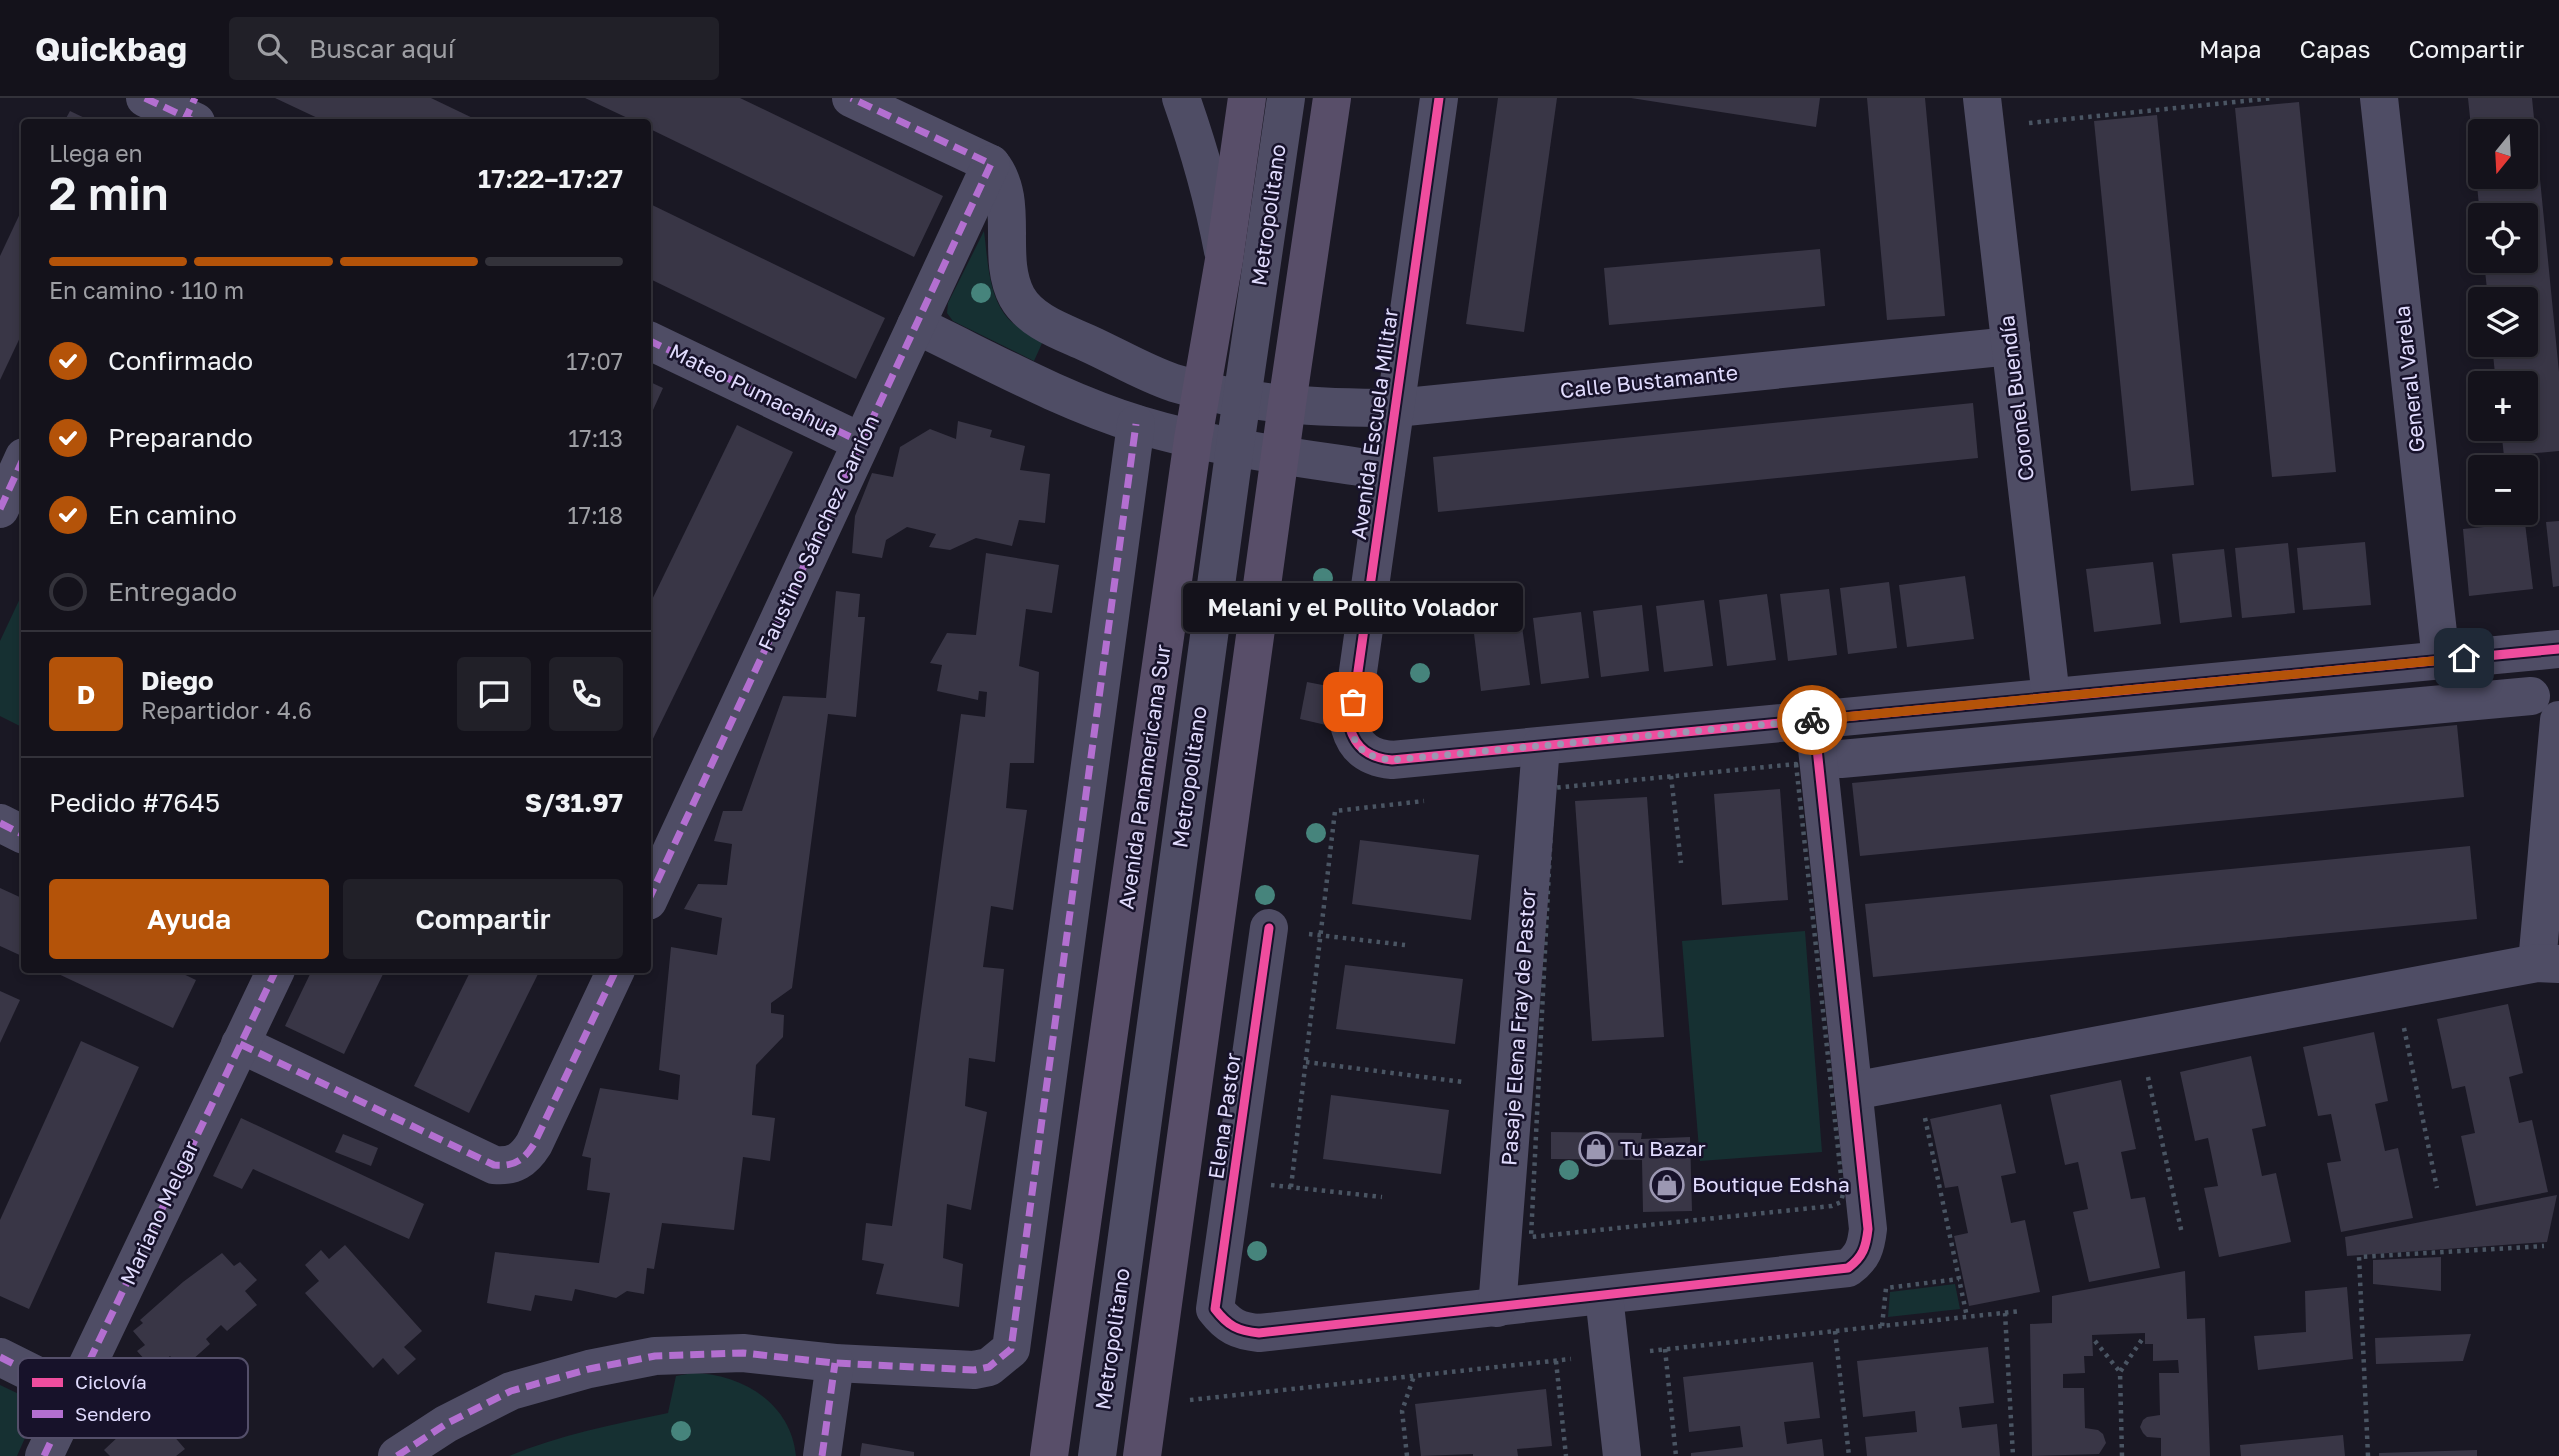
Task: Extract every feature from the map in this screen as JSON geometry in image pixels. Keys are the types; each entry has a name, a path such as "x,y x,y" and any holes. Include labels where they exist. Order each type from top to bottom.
{"main road":[{"name":"Avenida Panamericana Sur","path":"1049,1456 1193,439 1224,260 1247,98"},
{"path":"1142,1456 1280,454 1332,98"}],"street":[{"path":"145,98 190,115"},
{"path":"851,98 991,164"},
{"path":"1181,98 1200,151 1215,209 1224,260"},
{"name":"Metropolitano","path":"1097,1456 1235,446 1286,98"},
{"name":"Avenida Escuela Militar","path":"1439,98 1350,727 1354,740 1363,751 1392,760 1541,746"},
{"name":"Coronel Buendía","path":"1982,98 2051,697"},
{"name":"General Varela","path":"2379,98 2441,660"},
{"name":"Faustino Sánchez Carrión","path":"651,895 991,164"},
{"name":"Calle Bustamante","path":"991,164 1002,181 1005,199 1009,276 1017,298 1025,309 1048,325 1172,382 1242,398 1325,408 1396,408 2011,346"},
{"path":"916,325 1071,398 1136,424 1193,439 1386,471"},
{"name":"Mateo Pumacahua","path":"651,341 861,442"},
{"path":"397,1456 466,1412 510,1391 624,1361 685,1353 720,1353 835,1363 974,1370 989,1367 1011,1349 1136,424"},
{"path":"0,509 21,464"},
{"path":"1541,746 2559,649"},
{"path":"1841,759 2531,696"},
{"path":"1497,1308 1834,1272 1849,1268 1859,1260 1866,1246 1868,1229 1814,720"},
{"path":"1853,1091 2548,964 2559,720"},
{"name":"Pasaje Elena Fray de Pastor","path":"1497,1308 1541,746"},
{"path":"0,823 21,834"},
{"name":"Elena Pastor","path":"1269,929 1215,1309 1225,1323 1241,1331 1259,1333 1497,1308"},
{"name":"Mariano Melgar","path":"91,1358 275,973"},
{"path":"240,1044 494,1165 506,1166 518,1163 534,1144 615,973"},
{"path":"1604,1296 1622,1456"},
{"path":"0,1357 18,1366"},
{"path":"822,1456 835,1363"},
{"name":"Mariano Melgar","path":"44,1456 53,1438"}],"path":[{"path":"2029,123 2274,98"},
{"path":"1671,776 1681,863"},
{"path":"1292,1187 1335,811"},
{"path":"1269,929 1405,945"},
{"path":"2402,1018 2437,1188"},
{"path":"1306,1062 1463,1083"},
{"path":"2146,1067 2182,1234"},
{"path":"1923,1110 1967,1317"},
{"path":"1233,1180 1382,1197"},
{"path":"1531,1237 1832,1206 1841,1202"},
{"path":"2368,1456 2359,1257 2544,1245"},
{"path":"1882,1326 1885,1287 1959,1279"},
{"path":"1642,1352 2021,1311"},
{"path":"2005,1313 2014,1456"},
{"path":"1835,1331 1849,1456"},
{"path":"2122,1456 2120,1372 2143,1338"},
{"path":"2095,1341 2120,1372"},
{"path":"1665,1349 1676,1456"},
{"path":"1188,1401 1581,1358"},
{"path":"1556,1361 1566,1456"},
{"path":"1407,1456 1402,1411 1414,1376"}],"green space":[{"path":"984,231 988,268 999,305 1014,324 1043,341 1034,361 953,321 947,313 948,303"},
{"path":"21,596 21,726 0,716 0,641"},
{"path":"1805,931 1822,1152 1700,1161 1682,941"},
{"path":"1955,1284 1960,1309 1888,1317 1890,1292"},
{"path":"693,1373 729,1379 761,1395 785,1421 796,1456 509,1456 567,1436 668,1413 676,1376"},
{"path":"0,1385 18,1394 18,1438 25,1438 17,1456 0,1456"}],"building":[{"path":"275,98 431,98 475,119 320,119"},
{"path":"585,98 740,98 943,196 914,257 651,129 651,119 630,119"},
{"path":"1498,98 1557,98 1524,332 1466,324"},
{"path":"1631,98 1820,98 1816,127"},
{"path":"1867,98 1925,98 1945,316 1887,320"},
{"path":"2468,98 2532,98 2534,119 2470,119"},
{"path":"2299,102 2336,472 2272,477 2235,108"},
{"path":"70,111 87,119 66,119"},
{"path":"2157,115 2194,485 2131,491 2094,121"},
{"path":"2538,159 2559,372 2559,451 2504,455 2502,441 2538,441 2538,371 2495,371 2493,357 2538,357 2538,287 2487,287 2485,273 2538,273 2538,203 2479,203 2477,189 2538,189"},
{"path":"651,204 885,318 856,379 651,279"},
{"path":"21,211 21,335 0,380 0,256"},
{"path":"1820,249 1825,306 1609,325 1604,268"},
{"path":"651,382 663,388 651,414"},
{"path":"1973,403 1978,458 1438,512 1433,457"},
{"path":"958,421 992,430 990,437 1025,446 1020,470 1050,474 1045,523 1019,520 1012,546 976,538 950,550 929,547 936,534 907,527 886,540 882,558 852,553 855,516 872,473 893,477 900,447 930,429 956,439"},
{"path":"737,425 793,452 651,743 651,602"},
{"path":"2559,521 2559,586 2553,587 2546,522"},
{"path":"2525,525 2533,589 2469,596 2463,529"},
{"path":"2365,542 2371,605 2303,610 2297,548"},
{"path":"2288,543 2295,613 2242,618 2235,548"},
{"path":"2224,549 2232,617 2180,623 2172,554"},
{"path":"986,553 1059,565 1052,613 1026,609 1019,666 1039,672 1034,763 1010,763 1006,808 1027,810 1013,910 991,906 983,967 1004,969 995,1062 969,1058 965,1106 987,1112 971,1210 947,1204 943,1258 963,1264 959,1307 876,1294 884,1264 862,1260 866,1223 892,1226 961,714 985,717 987,692 979,691 978,700 937,691 942,665 930,663 947,633 976,635"},
{"path":"2153,562 2161,624 2094,632 2086,569"},
{"path":"1965,576 1974,639 1907,647 1899,585"},
{"path":"1889,582 1897,648 1848,654 1840,588"},
{"path":"1829,589 1837,655 1788,661 1780,594"},
{"path":"836,591 860,594 858,617 865,617 856,717 828,714 792,988 771,1003 771,1013 784,1015 783,1037 756,1065 752,1115 775,1118 770,1161 743,1157 734,1230 662,1223 654,1269 647,1268 644,1294 627,1291 616,1298 575,1289 572,1301 535,1295 531,1311 487,1303 495,1252 599,1263 610,1193 587,1190 591,1158 582,1156 600,1088 678,1100 680,1075 659,1070 671,947 717,955 722,918 684,909 698,884 727,885 732,844 714,841 723,811 742,811 783,696 826,698"},
{"path":"1767,594 1776,660 1727,666 1719,600"},
{"path":"1704,600 1713,666 1664,672 1656,606"},
{"path":"1642,605 1649,671 1601,677 1593,611"},
{"path":"1581,612 1589,678 1541,684 1533,618"},
{"path":"1521,619 1530,685 1481,691 1473,625"},
{"path":"1307,682 1333,687 1326,725 1300,719"},
{"path":"2457,725 2464,797 1860,856 1852,783"},
{"path":"1780,789 1788,900 1722,905 1714,794"},
{"path":"1647,797 1664,1037 1592,1041 1575,801"},
{"path":"1360,840 1479,855 1471,920 1352,904"},
{"path":"2470,846 2477,919 1873,977 1865,904"},
{"path":"0,888 21,898 21,956 0,946"},
{"path":"1345,965 1463,979 1455,1044 1336,1029"},
{"path":"56,973 181,973 196,980 173,1028"},
{"path":"311,973 384,973 344,1054 285,1026"},
{"path":"470,973 539,973 469,1113 414,1086"},
{"path":"0,991 20,1000 0,1043"},
{"path":"2508,1004 2523,1073 2509,1077 2519,1123 2532,1120 2548,1192 2476,1206 2461,1136 2475,1133 2465,1086 2452,1089 2437,1019"},
{"path":"2374,1032 2388,1101 2375,1104 2385,1151 2398,1148 2413,1218 2341,1232 2327,1163 2341,1161 2331,1114 2318,1116 2303,1047"},
{"path":"81,1041 139,1067 29,1309 0,1296 0,1220"},
{"path":"2251,1056 2266,1126 2252,1129 2262,1176 2276,1173 2291,1242 2219,1257 2204,1188 2218,1186 2208,1138 2195,1141 2180,1072"},
{"path":"2121,1080 2136,1149 2121,1152 2131,1199 2145,1197 2160,1268 2089,1282 2073,1212 2088,1209 2078,1162 2065,1165 2050,1095"},
{"path":"1331,1095 1449,1110 1441,1174 1323,1159"},
{"path":"2001,1104 2016,1173 2001,1176 2011,1223 2025,1220 2040,1292 1969,1306 1954,1236 1968,1233 1958,1186 1945,1188 1930,1119"},
{"path":"241,1118 424,1204 409,1239 253,1169 242,1189 213,1176"},
{"path":"1551,1132 1642,1133 1641,1139 1690,1137 1692,1211 1643,1212 1642,1160 1551,1159"},
{"path":"343,1134 378,1148 371,1166 335,1152"},
{"path":"2557,1195 2547,1242 2347,1256 2345,1237"},
{"path":"345,1245 422,1331 404,1347 416,1359 398,1375 383,1358 373,1368 305,1293 319,1281 305,1265 321,1250 329,1259"},
{"path":"222,1253 234,1266 240,1262 257,1280 245,1291 257,1305 227,1331 221,1325 206,1339 210,1344 194,1358 143,1358 137,1351 145,1345 133,1331 143,1323 140,1320 183,1282"},
{"path":"2441,1257 2441,1291 2373,1284 2373,1260"},
{"path":"2185,1271 2187,1319 2205,1318 2210,1456 2161,1456 2161,1438 2147,1437 2143,1433 2140,1427 2143,1420 2160,1415 2159,1373 2179,1373 2178,1360 2153,1361 2153,1344 2145,1344 2145,1333 2092,1335 2093,1356 2084,1356 2085,1373 2063,1374 2063,1388 2084,1388 2085,1428 2098,1430 2103,1434 2106,1443 2099,1454 2032,1456 2030,1324 2052,1323 2052,1296"},
{"path":"2347,1287 2353,1359 2258,1370 2254,1336 2306,1332 2305,1291"},
{"path":"2471,1334 2463,1361 2376,1364 2375,1338"},
{"path":"1988,1347 1994,1403 1959,1407 1962,1428 1997,1424 2000,1456 1867,1456 1865,1437 1917,1432 1915,1411 1863,1417 1857,1361"},
{"path":"1813,1362 1820,1418 1784,1422 1787,1444 1822,1439 1824,1456 1691,1456 1691,1453 1743,1447 1740,1426 1689,1432 1683,1377"},
{"path":"1546,1389 1552,1446 1517,1449 1518,1456 1421,1456 1415,1404"},
{"path":"2343,1435 2345,1456 2241,1456 2240,1445"},
{"path":"117,1438 175,1438 185,1449 176,1456 110,1456 104,1450"},
{"path":"862,1443 914,1452 914,1456 860,1456"},
{"path":"2477,1450 2477,1456 2379,1456 2379,1453"}],"marked path":[{"path":"145,98 190,119"},
{"path":"185,119 195,98"},
{"path":"651,895 991,164 851,98"},
{"path":"651,341 861,442"},
{"path":"397,1456 446,1424 511,1391 589,1369 655,1356 743,1353 835,1363 974,1370 989,1367 1011,1349 1136,424"},
{"path":"0,509 21,464"},
{"path":"0,823 21,834"},
{"path":"91,1358 275,973"},
{"path":"240,1044 494,1165 507,1165 522,1158 534,1144 615,973"},
{"path":"0,1357 18,1366"},
{"path":"822,1456 835,1363"},
{"path":"44,1456 53,1438"}],"cycle path":[{"path":"1439,98 1350,728 1356,742 1371,755 1392,760 2559,649"},
{"path":"1269,928 1215,1309 1234,1327 1259,1333 1848,1268 1863,1251 1868,1229 1814,720"}],"way so far":[{"path":"1353,702 1350,727 1354,740 1363,751 1392,760 1812,720"}],"place":[{"name":"Melani y el Pollito Volador","path":"1353,702"},
{"name":"Tu Bazar","path":"1596,1149"},
{"name":"Boutique Edsha","path":"1667,1185"}],"route":[{"path":"1812,720 2464,658"}]}
